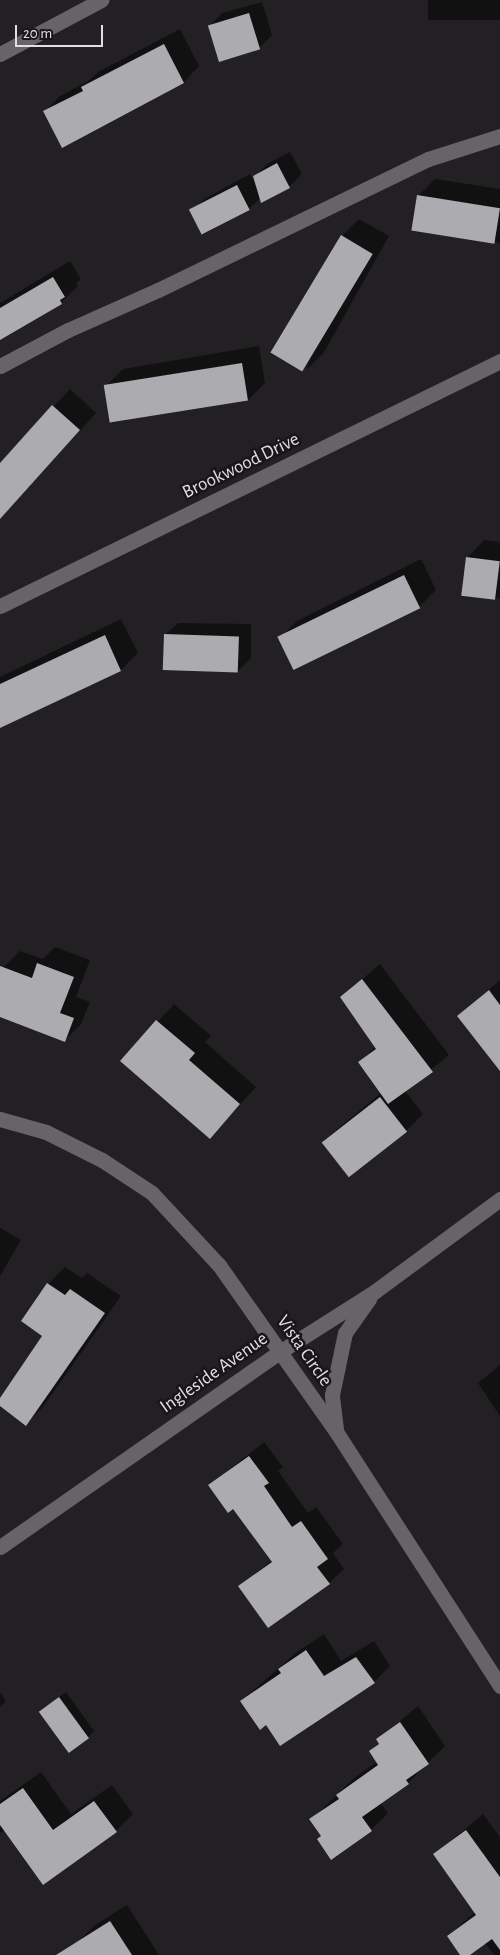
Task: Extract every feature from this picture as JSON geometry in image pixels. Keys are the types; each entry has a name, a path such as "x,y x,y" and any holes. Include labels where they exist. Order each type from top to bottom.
{"street":[{"path":"0,54 101,0"},
{"path":"0,366 68,330 158,290 428,159 500,136"},
{"name":"Brookwood Drive","path":"0,606 500,361"},
{"name":"Vista Circle","path":"0,1118 46,1132 102,1160 152,1193 219,1265 337,1433 500,1686"},
{"name":"Ingleside Avenue","path":"0,1547 281,1351 374,1292 500,1199"},
{"path":"337,1433 332,1394 345,1333 374,1292"}],"building":[{"path":"249,13 260,49 219,62 208,26"},
{"path":"164,44 184,83 62,148 43,111 83,91 81,87"},
{"path":"277,163 290,188 261,203 253,176"},
{"path":"237,185 250,210 202,234 189,210"},
{"path":"417,195 500,208 494,244 411,231"},
{"path":"341,235 373,254 302,371 270,352"},
{"path":"53,277 65,297 60,300 62,304 0,340 0,308"},
{"path":"242,363 248,401 110,422 104,385"},
{"path":"52,405 80,430 0,519 0,463"},
{"path":"466,557 500,561 495,600 461,596"},
{"path":"404,575 420,608 293,670 277,637"},
{"path":"164,634 239,637 238,673 163,670"},
{"path":"105,635 121,671 0,728 0,684"},
{"path":"37,963 74,977 60,1013 74,1018 65,1042 0,1017 0,966 32,978"},
{"path":"362,979 433,1072 388,1104 358,1062 376,1049 340,997"},
{"path":"489,990 500,1005 500,1071 457,1016"},
{"path":"156,1020 195,1053 189,1060 240,1104 210,1139 120,1061"},
{"path":"380,1097 407,1132 349,1177 322,1143"},
{"path":"47,1283 65,1295 70,1289 105,1313 26,1426 0,1406 0,1398 42,1336 21,1321"},
{"path":"249,1456 269,1483 264,1486 292,1527 301,1521 328,1559 317,1567 330,1584 268,1628 238,1586 272,1562 233,1509 228,1513 208,1485"},
{"path":"306,1650 324,1676 356,1657 375,1683 280,1746 266,1725 260,1730 240,1701 281,1673 278,1669"},
{"path":"59,1697 89,1738 69,1753 39,1712"},
{"path":"400,1722 429,1764 406,1780 409,1784 362,1817 372,1831 331,1860 317,1839 321,1836 309,1819 339,1799 336,1795 378,1765 369,1751 379,1744 376,1739"},
{"path":"23,1788 53,1830 94,1801 117,1832 43,1885 0,1825 0,1804"},
{"path":"466,1830 500,1877 500,1950 492,1939 470,1955 460,1955 447,1936 476,1915 433,1854"},
{"path":"110,1921 132,1955 56,1955"}]}
